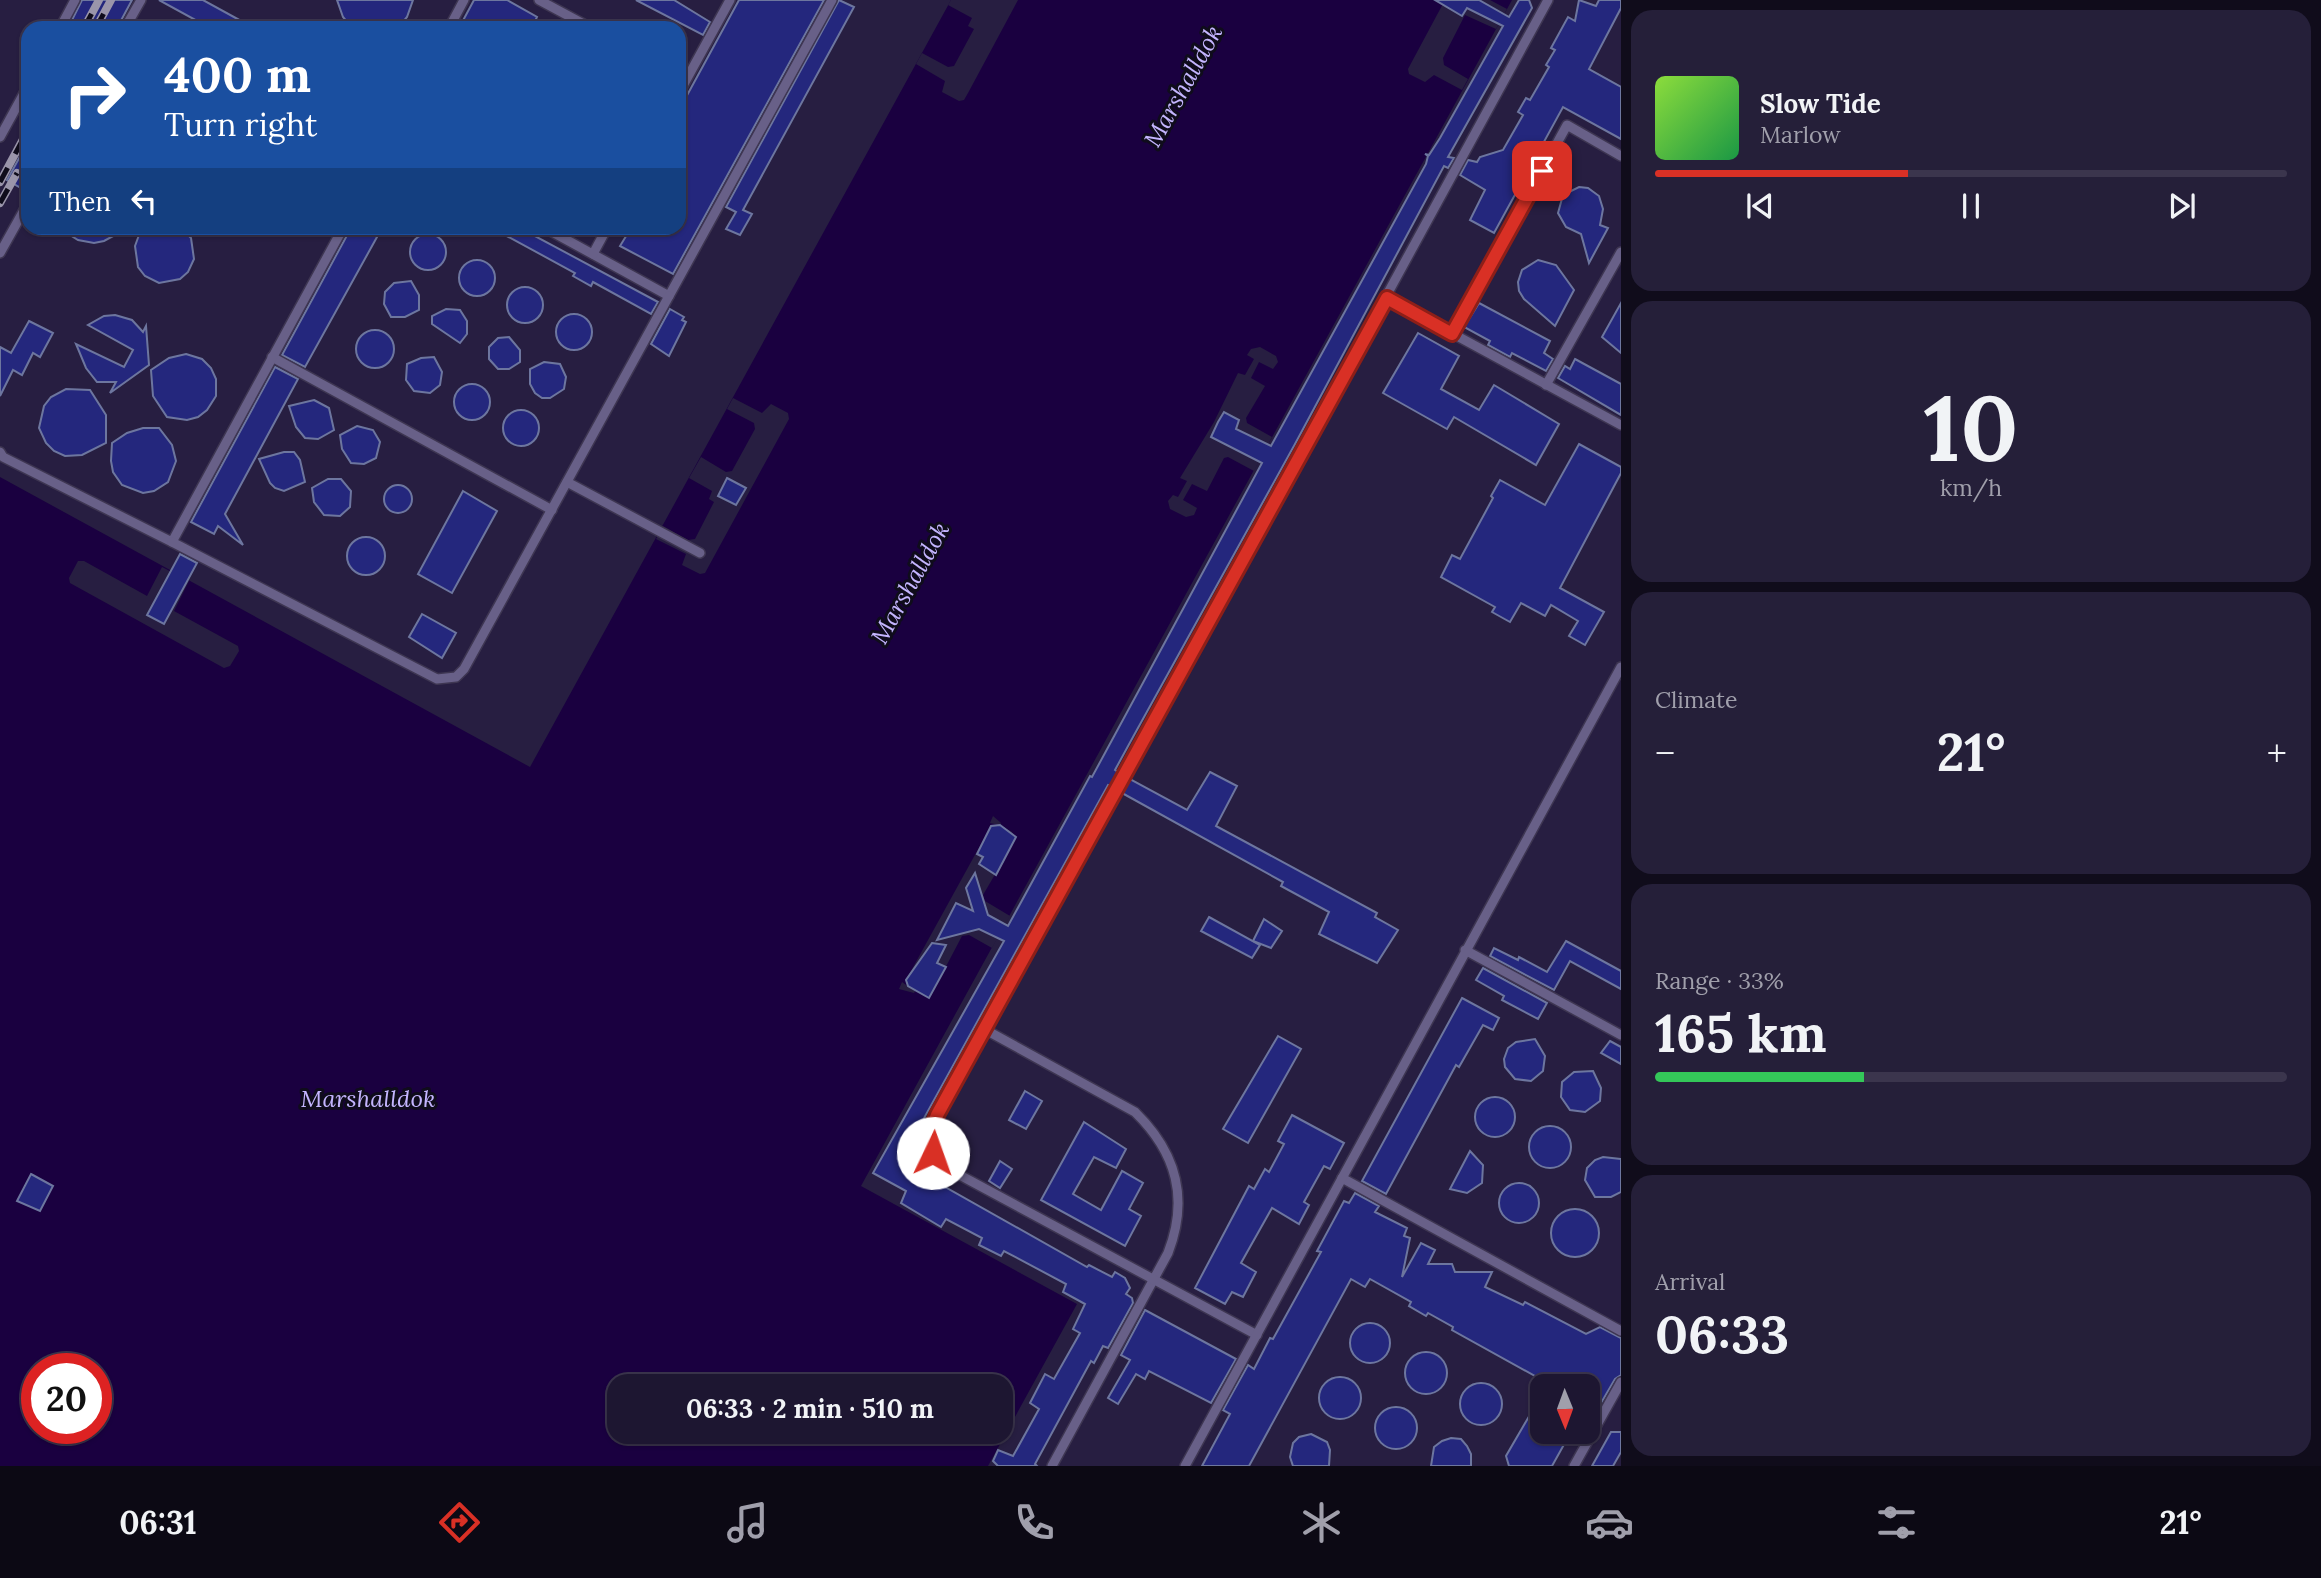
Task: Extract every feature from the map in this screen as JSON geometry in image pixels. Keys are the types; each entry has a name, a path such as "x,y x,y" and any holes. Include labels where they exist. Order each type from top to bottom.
{"lane":[{"path":"64,21 75,0"},
{"path":"129,21 141,0"},
{"path":"453,21 464,0"},
{"path":"539,0 578,21"},
{"path":"686,73 730,0"},
{"path":"0,452 3,457 437,680 456,677 464,669 832,0"},
{"path":"1257,1335 941,1165 933,1153 932,1127 1548,0"},
{"path":"0,137 21,99"},
{"path":"1452,334 1567,125 1621,156"},
{"path":"0,253 21,216"},
{"path":"173,542 339,235"},
{"path":"558,235 669,296"},
{"path":"593,254 603,235"},
{"path":"1546,385 1621,252"},
{"path":"1387,298 1621,425"},
{"path":"272,357 552,510"},
{"path":"567,482 700,552"},
{"path":"1185,1466 1621,667"},
{"path":"1465,950 1621,1035"},
{"path":"984,1030 1119,1101 1151,1127 1174,1171 1179,1210 1172,1243 1052,1466"},
{"path":"1342,1178 1621,1331"},
{"path":"1574,1466 1621,1382"}],"water":[{"name":"Marshalldok","path":"951,0 1512,0 861,1186 1077,1304 1013,1420 1013,1374 607,1374 607,1444 1000,1444 988,1466 0,1466 0,477 530,767"}],"pier":[{"path":"951,0 1018,0 964,100 959,101 942,92 945,81 916,64 922,53 948,67 954,66 974,29 968,26 972,18 948,5"},
{"path":"1445,0 1490,0 1507,9 1496,29 1465,15 1443,58 1444,65 1468,79 1462,90 1434,75 1425,82 1409,74 1408,69"},
{"path":"1260,347 1276,356 1278,362 1273,369 1259,362 1251,378 1265,386 1246,418 1247,423 1272,437 1254,471 1228,457 1224,458 1207,491 1192,484 1183,500 1197,508 1194,515 1186,517 1170,509 1168,501 1173,495 1178,497 1187,481 1180,478 1214,422 1238,373 1245,375 1254,359 1247,355 1251,349"},
{"path":"733,398 762,413 771,404 788,413 789,419 705,573 700,574 682,565 686,554 656,539 663,526 688,540 695,539 714,502 709,499 712,491 689,478 701,457 726,472 732,471 755,429 754,423 727,409"},
{"path":"78,561 84,561 147,596 162,567 189,581 174,611 238,646 239,651 230,666 224,668 70,583 69,578"},
{"path":"993,816 1000,825 1012,832 1015,840 983,895 985,901 1010,916 992,948 969,935 962,936 931,995 927,996 916,990 914,993 899,989 902,982 913,990 906,980 991,826 999,825 990,823"}],"building":[{"path":"82,0 132,0 121,21 72,21"},
{"path":"159,0 203,0 241,21 197,21"},
{"path":"337,0 413,0 404,21 346,21"},
{"path":"474,0 507,0 537,17 535,21 463,21"},
{"path":"636,0 674,0 710,22 703,35 686,26 686,21 676,21"},
{"path":"739,0 824,0 673,274 620,246 627,235 686,235 686,97"},
{"path":"839,0 854,7 743,210 752,214 740,235 726,229 736,212 726,207"},
{"path":"1435,0 1479,0 1509,17 1519,0 1529,0 1532,8 1448,157 1454,158 1448,168 1444,166 1295,444 1115,770 1118,772 1110,786 1108,785 913,1138 924,1175 1087,1267 1089,1265 1112,1277 1115,1272 1125,1278 1130,1288 1126,1294 1132,1298 1133,1303 1108,1348 1103,1346 1094,1363 1091,1361 1035,1464 1037,1466 998,1466 993,1461 998,1450 1013,1456 1039,1409 1030,1403 1045,1374 1054,1379 1080,1333 1073,1329 1085,1304 1063,1292 1066,1284 1004,1251 1001,1256 979,1245 982,1238 946,1219 941,1227 901,1203 906,1191 873,1173 1004,941 979,929 937,940 956,903 973,911 966,888 975,873 988,915 1008,926 1262,463 1211,437 1218,422 1224,412 1239,420 1236,429 1271,446 1426,164 1428,156 1425,154 1429,155 1440,138 1503,26 1467,8 1462,16"},
{"path":"1579,0 1596,6 1599,0 1621,0 1621,8 1589,69 1621,87 1621,139 1563,107 1494,233 1470,220 1485,190 1460,175 1468,160 1477,162 1480,157 1503,150 1523,115 1518,112 1526,98 1530,100 1549,67 1546,65 1555,50 1551,48 1568,17 1575,21"},
{"path":"21,155 21,188 7,180"},
{"path":"1579,187 1588,188 1599,196 1603,209 1600,225 1608,228 1589,263 1581,234 1566,227 1558,213 1563,195"},
{"path":"70,235 115,235 94,243 78,240"},
{"path":"139,235 188,235 191,238 194,259 188,272 180,279 159,283 145,276 138,267 135,246"},
{"path":"347,235 378,235 305,367 282,355"},
{"path":"421,235 435,235 445,245 445,259 435,269 421,269 411,259 411,245"},
{"path":"505,235 533,235 658,302 651,314 593,282 591,286 573,276 575,273"},
{"path":"477,260 490,265 495,278 490,291 477,296 464,291 459,278 464,265"},
{"path":"1538,260 1556,265 1574,290 1555,326 1524,299 1519,291 1518,282 1522,270"},
{"path":"411,281 419,295 419,310 405,317 391,317 384,304 385,292 394,283"},
{"path":"525,287 538,292 543,305 538,318 525,323 512,318 507,305 512,292"},
{"path":"1479,303 1550,341 1544,353 1553,359 1546,371 1512,353 1510,357 1488,345 1490,341 1464,327"},
{"path":"1621,303 1621,353 1602,337"},
{"path":"446,309 460,310 467,321 467,334 460,343 432,324 432,316"},
{"path":"670,309 684,317 682,320 686,322 669,356 651,344"},
{"path":"574,314 587,319 592,332 587,345 574,350 561,345 556,332 561,319"},
{"path":"115,315 132,320 143,332 146,326 149,365 110,393 116,382 97,382 86,368 76,344 124,367 133,350 88,325 104,316"},
{"path":"29,321 53,333 40,357 33,353 22,375 13,370 0,396 0,347 11,353"},
{"path":"375,330 389,335 394,349 389,363 375,368 361,363 356,349 361,335"},
{"path":"1418,333 1459,356 1441,389 1479,410 1494,385 1559,424 1536,465 1454,417 1447,429 1383,393"},
{"path":"509,337 520,350 520,362 509,369 498,369 489,359 489,347 498,338"},
{"path":"186,354 202,359 211,368 216,379 216,396 207,410 198,417 187,420 167,417 153,396 151,370 169,358"},
{"path":"434,357 442,372 440,385 430,393 414,391 406,380 407,364 421,358"},
{"path":"1575,359 1621,384 1621,415 1558,378 1565,366 1570,369"},
{"path":"544,362 560,364 566,377 564,389 550,398 542,398 530,384 530,369"},
{"path":"275,367 298,379 225,514 243,545 218,526 214,534 191,522"},
{"path":"472,384 485,389 490,402 485,415 472,420 459,415 454,402 459,389"},
{"path":"66,389 90,390 106,415 106,443 82,455 65,456 54,451 46,443 39,428 44,406 51,397"},
{"path":"314,400 329,408 334,430 318,439 305,438 296,427 289,406"},
{"path":"521,410 534,415 539,428 534,441 521,446 508,441 503,428 508,415"},
{"path":"357,426 373,430 380,442 376,458 364,464 351,463 342,449 340,435"},
{"path":"143,428 159,428 172,445 176,461 168,482 154,491 143,493 122,485 113,472 111,461 112,443 127,433"},
{"path":"1579,444 1621,467 1621,473 1560,588 1604,612 1585,645 1569,636 1578,621 1551,605 1545,616 1521,603 1510,622 1492,612 1495,607 1441,577 1452,555 1460,559 1500,480 1545,505"},
{"path":"294,452 300,460 305,482 284,491 270,483 259,459"},
{"path":"727,478 746,488 736,505 718,496"},
{"path":"328,479 341,479 351,491 350,507 340,516 324,515 314,502 312,488"},
{"path":"398,485 408,489 412,499 408,509 398,513 388,509 384,499 388,489"},
{"path":"463,491 497,511 452,593 418,574"},
{"path":"366,537 379,543 385,556 379,569 366,575 353,569 347,556 353,543"},
{"path":"180,554 197,563 164,624 147,615"},
{"path":"422,614 456,633 442,658 409,637"},
{"path":"1210,772 1237,786 1216,826 1377,913 1375,917 1398,930 1377,963 1319,934 1329,912 1281,886 1283,882 1122,793 1130,779 1187,810"},
{"path":"1000,825 1016,837 996,875 979,864 983,857 977,854 991,826"},
{"path":"1209,917 1260,945 1252,958 1201,931"},
{"path":"1264,919 1282,931 1271,948 1253,941"},
{"path":"1566,941 1621,971 1621,989 1570,961 1554,990 1490,956 1494,948 1518,960 1519,957 1547,972"},
{"path":"932,943 946,945 937,963 946,967 929,998 908,986 906,980"},
{"path":"1483,968 1547,1003 1538,1019 1502,1000 1504,996 1476,980"},
{"path":"1462,998 1499,1018 1493,1030 1483,1025 1459,1067 1456,1065 1386,1194 1362,1181"},
{"path":"1278,1036 1301,1049 1248,1143 1223,1129"},
{"path":"1535,1039 1545,1056 1543,1071 1531,1081 1515,1079 1505,1067 1504,1059 1508,1048 1516,1042"},
{"path":"1610,1041 1621,1047 1621,1064 1601,1053"},
{"path":"1593,1071 1601,1088 1600,1101 1585,1112 1570,1110 1561,1097 1562,1082 1574,1072"},
{"path":"1025,1091 1042,1101 1026,1129 1009,1120"},
{"path":"1495,1097 1503,1098 1509,1103 1514,1109 1514,1125 1509,1131 1503,1136 1495,1137 1487,1136 1481,1131 1476,1125 1475,1117 1476,1109 1481,1103 1487,1098"},
{"path":"1292,1115 1344,1143 1330,1169 1324,1166 1304,1202 1309,1205 1299,1224 1272,1208 1241,1263 1256,1272 1243,1297 1232,1292 1225,1304 1195,1288 1249,1186 1254,1189 1265,1169 1269,1172 1284,1144 1278,1141"},
{"path":"1084,1122 1126,1149 1116,1168 1094,1157 1073,1194 1101,1210 1122,1171 1143,1183 1129,1209 1141,1216 1125,1246 1041,1200"},
{"path":"1550,1126 1565,1132 1571,1147 1565,1162 1550,1168 1535,1162 1529,1147 1535,1132"},
{"path":"1470,1151 1483,1165 1482,1183 1467,1193 1450,1189"},
{"path":"1603,1157 1621,1159 1621,1192 1611,1197 1595,1197 1585,1180 1587,1168"},
{"path":"1000,1161 1012,1169 1000,1188 989,1181"},
{"path":"31,1174 53,1186 40,1211 17,1201"},
{"path":"1519,1183 1527,1184 1533,1189 1538,1195 1538,1211 1533,1217 1527,1222 1519,1223 1511,1222 1505,1217 1500,1211 1499,1203 1500,1195 1505,1189 1511,1184"},
{"path":"1355,1193 1379,1206 1375,1212 1407,1228 1404,1236 1410,1238 1402,1277 1421,1243 1435,1250 1428,1264 1452,1264 1455,1272 1492,1272 1485,1287 1523,1305 1525,1302 1586,1334 1600,1327 1621,1338 1621,1375 1615,1379 1600,1405 1600,1374 1531,1374 1452,1330 1453,1327 1428,1313 1426,1316 1409,1306 1411,1302 1370,1279 1365,1287 1351,1279 1249,1466 1202,1466 1230,1414 1223,1410 1248,1365 1254,1369 1270,1338 1273,1339 1321,1252 1317,1251 1344,1201 1349,1203"},
{"path":"1575,1209 1584,1210 1592,1216 1598,1224 1598,1242 1592,1250 1584,1256 1575,1257 1566,1256 1558,1250 1552,1242 1551,1233 1552,1224 1558,1216 1566,1210"},
{"path":"1145,1310 1236,1359 1211,1403 1149,1371 1145,1379 1136,1374 1118,1404 1108,1398 1130,1360 1121,1355"},
{"path":"1370,1323 1378,1324 1384,1329 1389,1335 1389,1351 1384,1357 1378,1362 1370,1363 1362,1362 1356,1357 1351,1351 1350,1343 1351,1335 1356,1329 1362,1324"},
{"path":"1426,1352 1441,1358 1447,1373 1441,1388 1426,1394 1411,1388 1405,1373 1411,1358"},
{"path":"1340,1377 1355,1383 1361,1398 1355,1413 1340,1419 1325,1413 1319,1398 1325,1383"},
{"path":"1481,1383 1496,1389 1502,1404 1496,1419 1481,1425 1466,1419 1460,1404 1466,1389"},
{"path":"1396,1407 1411,1413 1417,1428 1411,1443 1396,1449 1381,1443 1375,1428 1381,1413"},
{"path":"1530,1415 1530,1444 1564,1444 1552,1466 1509,1466 1506,1456"},
{"path":"1611,1432 1621,1432 1621,1452 1613,1466 1592,1466"},
{"path":"1311,1434 1327,1442 1330,1450 1329,1466 1293,1466 1290,1457 1293,1443 1299,1437"},
{"path":"1451,1438 1461,1439 1467,1446 1471,1454 1471,1466 1431,1466 1434,1447"}],"railway":[{"path":"88,21 99,0"},
{"path":"100,21 111,0"},
{"path":"0,182 21,143"},
{"path":"0,203 17,173"}],"route":[{"path":"933,1153 932,1127 937,1115 1387,298 1452,334 1542,171"}]}
